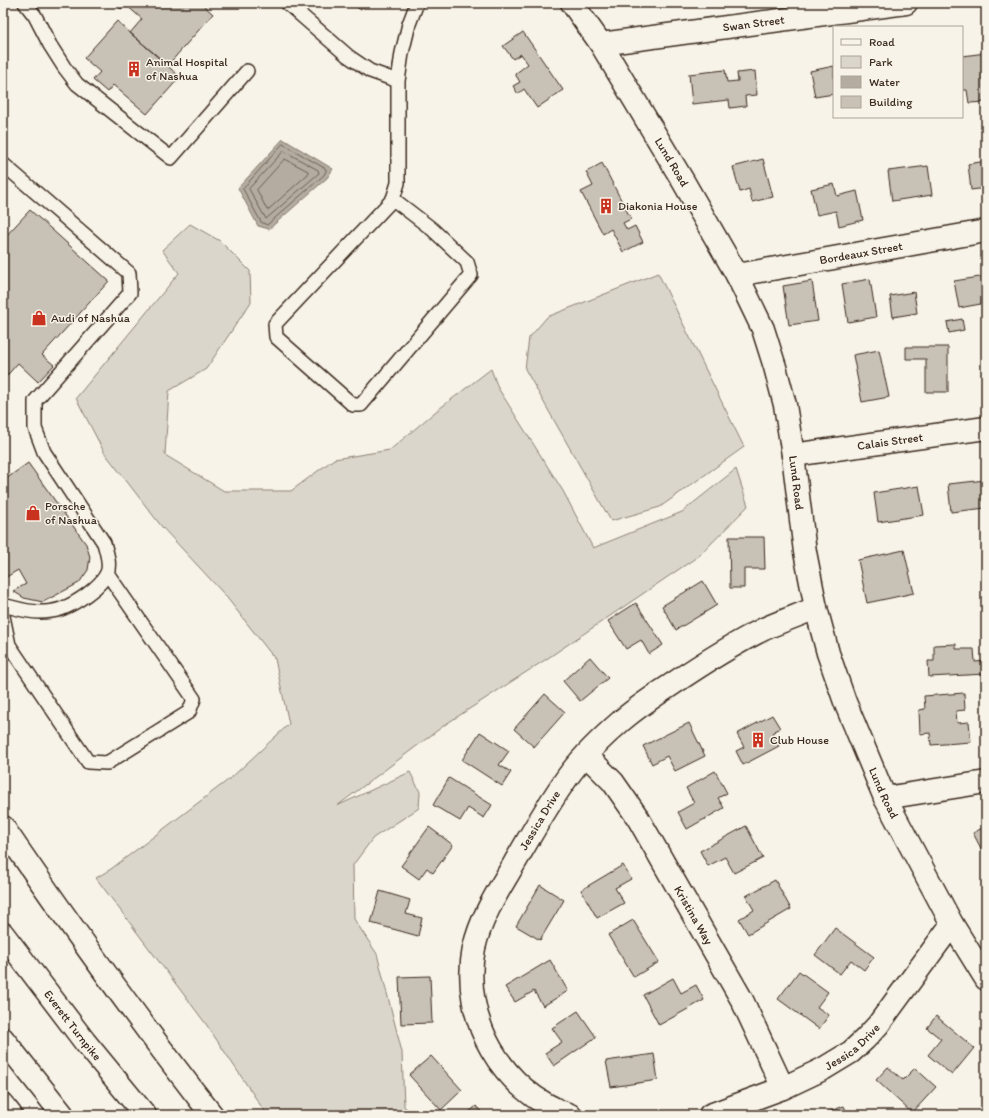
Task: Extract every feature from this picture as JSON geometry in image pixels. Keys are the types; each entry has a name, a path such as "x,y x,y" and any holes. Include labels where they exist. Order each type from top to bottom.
{"main road":[{"name":"Lund Road","path":"572,3 601,44 683,181 737,275 763,329 785,405 794,455 805,552 816,608 828,653 845,702 885,798 952,924 986,979"},
{"name":"Swan Street","path":"601,44 833,8 906,3"},
{"name":"Bordeaux Street","path":"737,275 986,231"},
{"name":"Calais Street","path":"794,455 986,428"},
{"name":"Jessica Drive","path":"570,1115 542,1102 524,1089 508,1073 484,1036 476,1015 472,993 472,971 474,948 480,927 489,906 547,807 572,771 620,722 650,699 716,655 766,628 816,608"},
{"name":"Kristina Way","path":"586,755 613,782 638,818 742,1000 783,1088"},
{"path":"885,798 986,782"},
{"path":"3,827 38,880 108,978 212,1115"},
{"name":"Jessica Drive","path":"717,1114 783,1088 823,1069 851,1052 866,1039 878,1025 952,924"},
{"name":"Everett Turnpike","path":"3,934 85,1042 145,1115"},
{"path":"3,1040 63,1115"},
{"path":"3,1105 11,1115"}],"lane":[{"path":"25,3 35,16 50,45 64,67 77,84 171,158 247,70"},
{"path":"287,3 348,56 370,71 398,81"},
{"path":"393,199 432,229 467,262 472,275 361,405 353,405 276,337 275,324 393,199 398,183 398,81 402,53 409,24 417,3"},
{"path":"3,164 129,273 130,293 35,401 35,428 44,452 104,543 108,558 107,573 83,598 61,609 40,612 22,610 3,605"},
{"path":"3,616 10,645 88,762 107,763 189,712 194,699 107,573"}],"green space":[{"path":"190,224 220,241 250,271 251,302 206,369 169,391 165,455 224,491 291,491 334,459 390,450 435,412 491,369 498,388 563,491 593,548 682,512 736,469 748,506 700,555 548,658 446,724 337,806 410,772 420,792 419,808 373,838 353,865 354,919 377,954 402,1052 404,1106 412,1115 267,1115 206,1024 96,878 111,869 232,777 289,724 275,659 224,594 162,527 104,452 76,398 179,273 162,250"},
{"path":"658,273 744,447 660,507 611,521 525,369 529,338 547,317"}],"water":[{"path":"283,139 333,169 327,178 269,229 258,226 238,188"}],"building":[{"path":"114,3 201,3 213,14 168,65 130,33 142,19 125,4 121,9"},
{"path":"350,3 366,3 361,10"},
{"name":"Animal Hospital of Nashua","path":"117,21 180,77 147,114 113,85 107,92 93,80 100,72 84,58"},
{"path":"523,32 563,90 537,108 524,89 518,94 513,86 520,82 515,74 528,64 521,54 513,59 503,46"},
{"path":"986,53 986,102 969,103 967,90 963,90 963,56"},
{"path":"833,66 833,94 815,97 810,71"},
{"path":"725,70 727,82 738,81 737,73 755,71 757,95 745,96 746,106 730,108 729,100 692,104 689,74"},
{"path":"763,159 773,197 752,202 749,189 740,192 733,167"},
{"path":"986,161 986,188 971,190 968,164"},
{"name":"Diakonia House","path":"602,163 631,219 623,223 627,230 635,226 643,242 623,252 611,229 603,234 581,192 593,186 586,172"},
{"path":"928,166 932,195 892,201 888,171"},
{"path":"834,184 837,196 857,191 863,220 839,226 836,211 817,215 811,189"},
{"name":"Audi of Nashua","path":"30,210 109,281 42,355 54,365 38,382 18,363 3,380 3,239"},
{"path":"986,276 986,303 959,308 954,281"},
{"path":"870,279 876,317 848,322 842,284"},
{"path":"812,281 818,321 789,325 783,286"},
{"path":"914,292 917,313 893,317 890,296"},
{"path":"962,319 964,330 949,333 947,322"},
{"path":"906,347 948,347 948,392 926,392 926,359 906,359"},
{"path":"879,350 889,397 862,402 853,355"},
{"name":"Porsche of Nashua","path":"28,463 86,544 90,557 88,570 79,583 43,602 24,598 13,591 26,584 18,570 3,579 3,481"},
{"path":"986,480 986,508 951,512 948,484"},
{"path":"919,486 924,515 878,522 874,493"},
{"path":"729,537 764,537 765,569 744,569 744,588 730,588"},
{"path":"904,550 914,593 867,603 858,560"},
{"path":"703,581 717,605 676,630 662,606"},
{"path":"636,603 663,645 649,654 641,640 626,649 608,621"},
{"path":"956,644 956,649 974,649 975,662 986,661 986,674 929,677 928,661 934,661 934,645"},
{"path":"590,657 608,678 580,701 563,681"},
{"path":"964,693 965,710 956,711 957,723 969,722 971,742 931,745 930,733 920,734 919,710 925,709 924,696"},
{"path":"545,694 565,712 534,747 514,729"},
{"name":"Club House","path":"772,715 780,728 772,733 779,746 743,765 736,751 744,747 737,734"},
{"path":"689,723 705,756 675,771 667,756 652,764 643,746"},
{"path":"480,732 509,751 499,765 511,772 502,786 462,760"},
{"path":"715,771 727,793 718,798 724,808 687,829 678,812 694,803 686,788"},
{"path":"449,778 492,805 484,818 468,808 460,821 433,805"},
{"path":"746,826 763,858 734,873 725,857 708,866 700,851"},
{"path":"986,826 986,858 973,833"},
{"path":"429,827 453,845 433,873 427,868 419,879 401,866"},
{"path":"623,865 631,879 615,888 624,903 597,918 581,890"},
{"path":"775,880 791,909 748,934 739,919 754,910 746,896"},
{"path":"540,885 564,900 540,940 516,926"},
{"path":"380,891 410,900 406,914 422,918 418,936 371,923"},
{"path":"633,920 659,962 634,977 608,935"},
{"path":"835,928 874,957 864,970 851,960 840,974 815,955"},
{"path":"550,960 568,991 543,1006 534,991 515,1002 505,987"},
{"path":"799,971 828,992 817,1007 829,1015 819,1029 778,999"},
{"path":"430,976 432,1023 401,1024 399,977"},
{"path":"673,978 681,993 696,985 704,1000 659,1025 643,995"},
{"path":"578,1011 596,1037 554,1066 545,1053 562,1042 552,1028"},
{"path":"936,1016 974,1048 952,1075 928,1055 941,1039 927,1028"},
{"path":"654,1054 658,1080 611,1087 606,1061"},
{"path":"431,1056 462,1090 441,1110 409,1075"},
{"path":"888,1067 903,1080 915,1068 936,1087 912,1113 876,1080"},
{"path":"476,1106 484,1115 466,1115"},
{"path":"844,1106 848,1115 820,1115"}],"place":[{"name":"Animal Hospital of Nashua","path":"134,69"},
{"name":"Diakonia House","path":"606,206"},
{"name":"Audi of Nashua","path":"39,318"},
{"name":"Porsche of Nashua","path":"33,513"},
{"name":"Club House","path":"758,740"}]}
